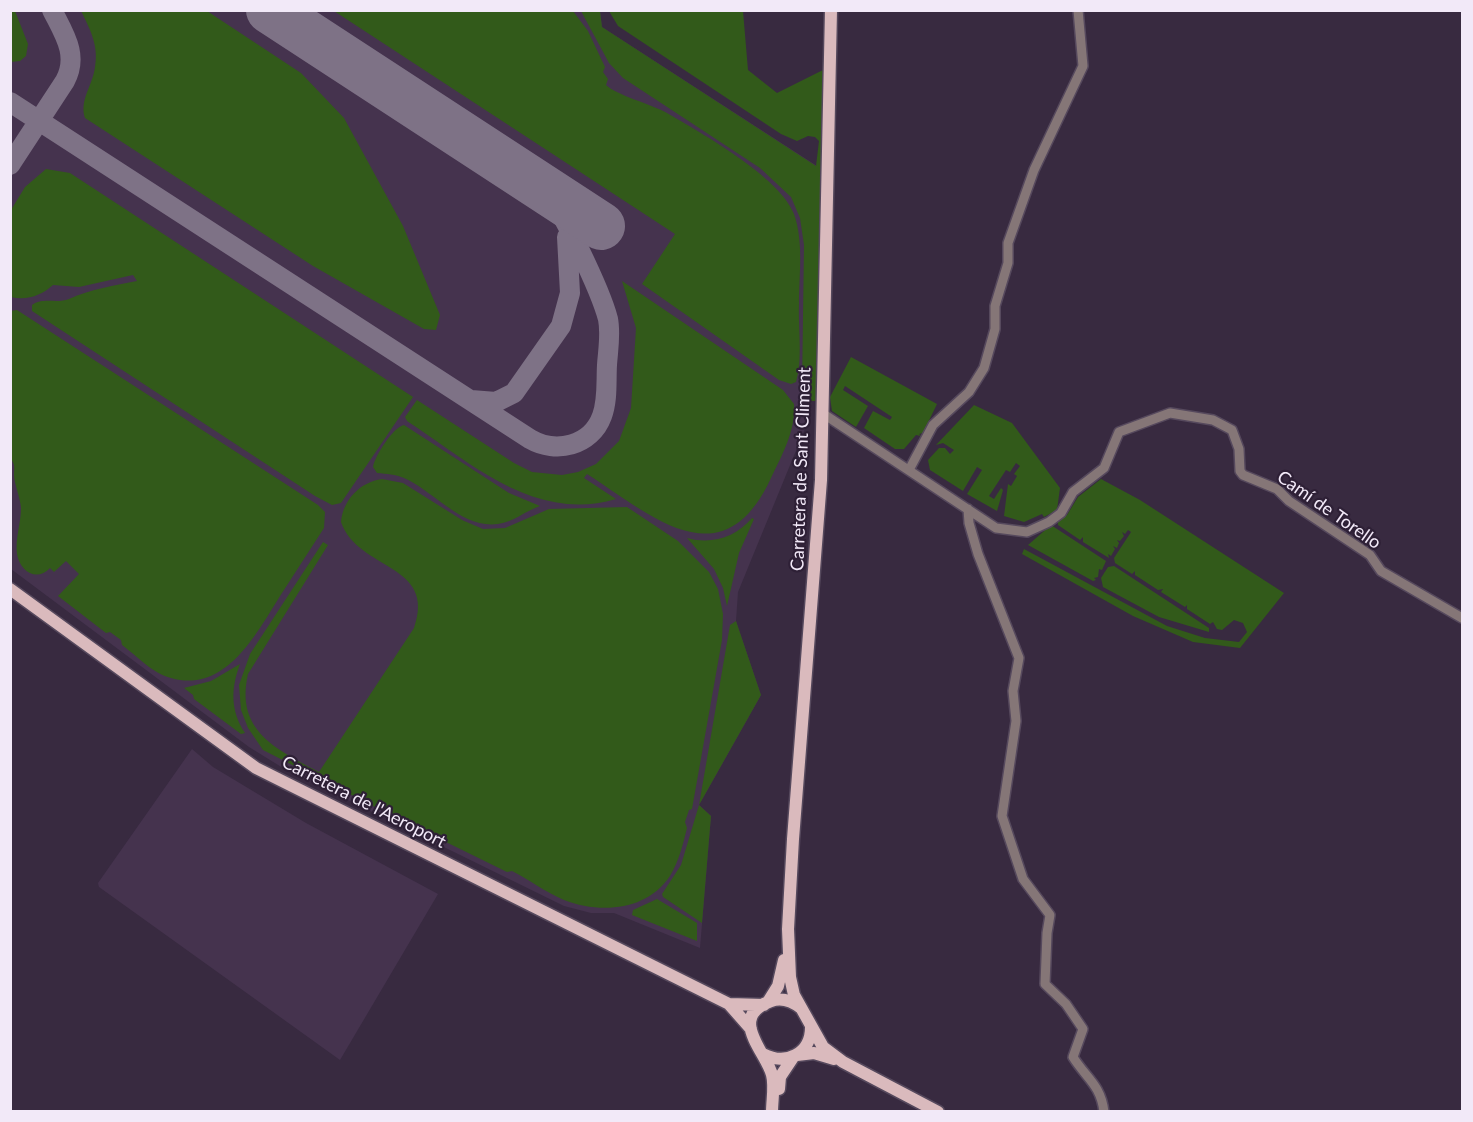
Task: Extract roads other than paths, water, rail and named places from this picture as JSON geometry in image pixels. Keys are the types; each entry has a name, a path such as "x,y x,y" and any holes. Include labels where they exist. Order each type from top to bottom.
{"main road":[{"name":"Carretera de Sant Climent","path":"788,929 820,504 831,10"},
{"name":"Carretera de l'Aeroport","path":"10,587 256,768 729,1004 751,1029"},
{"path":"772,1112 773,1076 763,1054 753,1041 751,1029 753,1017 766,1003 781,978 788,929"},
{"path":"788,929 791,989 818,1042 843,1062"},
{"path":"766,1003 782,999 801,1008"},
{"name":"Carretera de l'Aeroport","path":"729,1004 766,1003"},
{"path":"777,1112 780,1077 806,1045 810,1026"},
{"path":"763,1054 778,1060 814,1053 843,1062 938,1112"}],"street":[{"path":"909,470 933,425 969,392 984,368 995,329 995,306 1008,263 1008,243 1034,170 1083,66 1078,10"},
{"name":"Camí de Torello","path":"822,413 1001,530 1023,533 1033,531 1061,513 1069,496 1104,468 1115,437 1121,430 1151,422 1170,413 1213,420 1232,430 1237,438 1240,471 1243,475 1277,489 1289,501 1371,555 1381,571 1462,618"},
{"path":"968,509 969,523 978,554 1019,658 1013,691 1016,721 1002,816 1023,879 1050,915 1045,984 1066,1004 1083,1029 1073,1057 1087,1073 1104,1101 1104,1112"}]}
